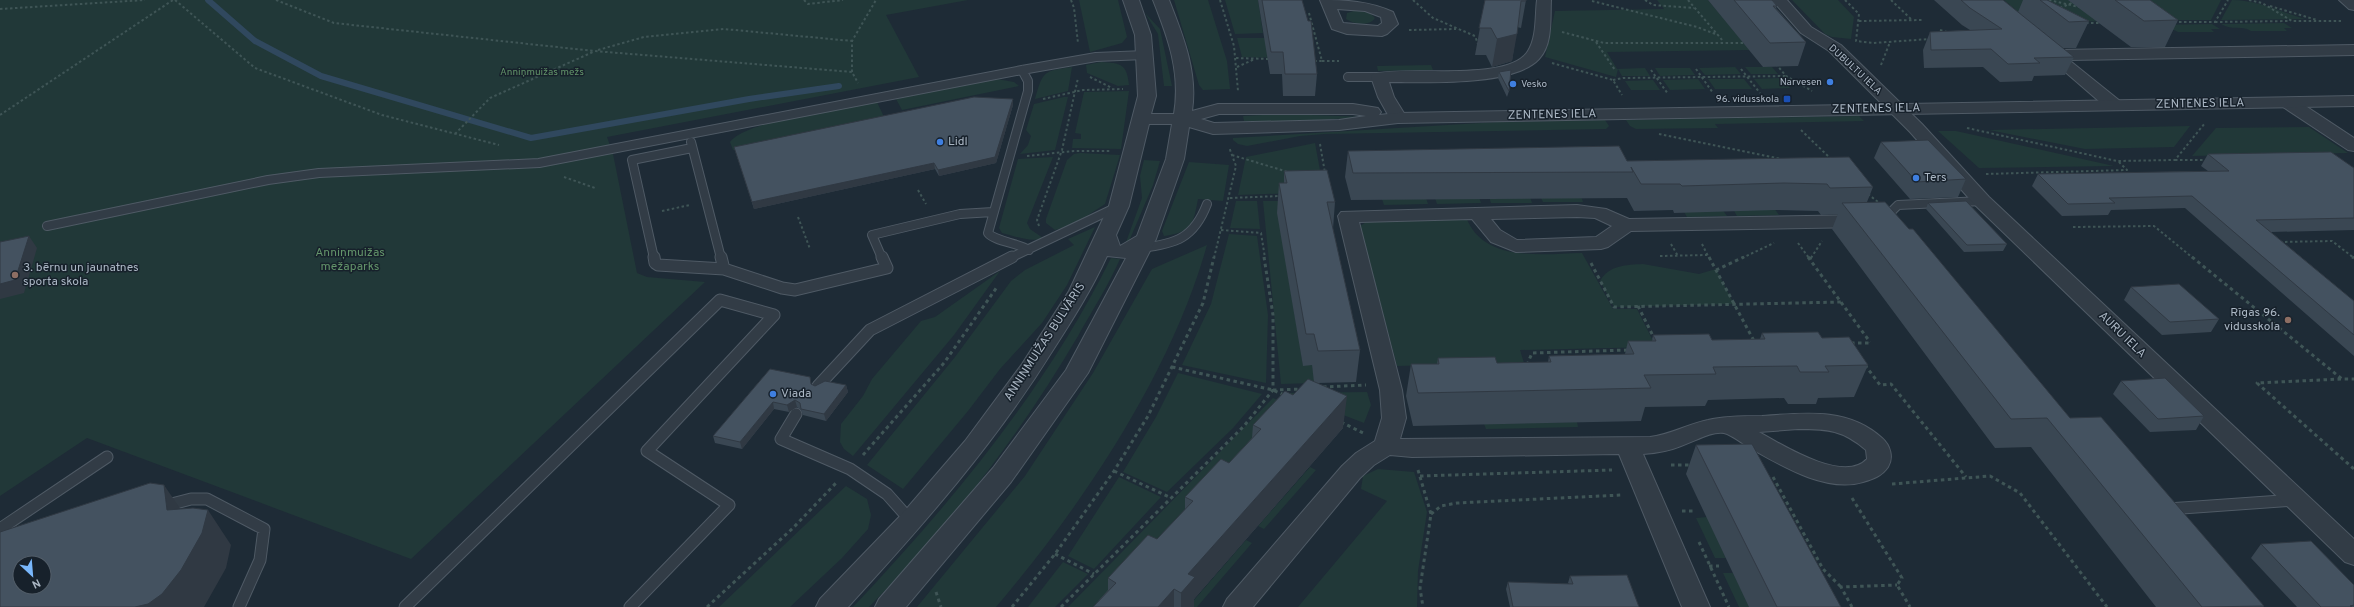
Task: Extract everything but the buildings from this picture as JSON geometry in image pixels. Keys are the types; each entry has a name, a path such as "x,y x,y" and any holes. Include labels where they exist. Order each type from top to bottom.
{"street":[{"path":"1398,118 1386,97 1379,77 1490,74 1512,68 1532,58 1539,44 1544,0"},
{"name":"DUBULTU IELA","path":"1779,0 1806,30 1835,48 1896,108"},
{"path":"2347,0 2354,0"},
{"path":"2347,0 2354,6"},
{"path":"889,607 1002,475 1076,373 1111,309 1143,243 1175,159 1186,93 1185,75 1179,47 1160,2"},
{"path":"1328,2 1374,8 1388,15 1390,24 1382,31 1347,29 1337,26 1328,2"},
{"name":"ANNIŅMUIŽAS BULVĀRIS","path":"830,607 911,521 974,446 1030,369 1080,291 1119,206 1147,96 1146,55 1143,35 1134,3"},
{"path":"2039,44 2114,105"},
{"path":"2054,56 2354,50"},
{"name":"ZENTENES IELA","path":"1141,119 1182,119 1213,129 1339,125 1398,118 2354,101"},
{"path":"2289,103 2354,146"},
{"name":"AURU IELA","path":"1896,108 1982,201 2354,555"},
{"path":"1386,446 1394,418 1390,383 1348,216 1588,211 1626,225 1691,224 1788,228 1894,221"},
{"path":"1479,213 1493,235 1510,245 1524,247 1604,242 1626,225"},
{"path":"1106,236 1108,248 1116,252 1132,250 1143,243"},
{"path":"1237,607 1351,472 1365,459 1386,446 1412,449 1627,446 1662,443 1707,427 1824,421 1843,424 1859,432 1879,450 1882,457 1879,464 1850,475 1801,463 1728,426"},
{"path":"1627,446 1696,607"}],"lane":[{"path":"47,226 268,180 344,171 539,163 1022,70 1111,56 1146,55"},
{"path":"1022,70 1029,86 988,233 991,237 1020,244 1029,250"},
{"path":"1348,77 1379,77"},
{"path":"688,134 724,269"},
{"path":"692,148 632,160 655,263 658,265 724,269 788,290 806,288 888,268 872,235 960,214 993,212"},
{"path":"1894,221 1898,205 1982,201"},
{"path":"1143,243 1158,246 1186,236 1202,220 1207,204"},
{"path":"818,386 870,330 927,302 988,268 1029,250 1119,206"},
{"path":"405,607 720,300 774,315 647,451 729,505 630,607"},
{"path":"796,414 781,439 850,469 887,494 911,521"},
{"path":"0,529 106,457"},
{"path":"153,509 191,499 208,499 264,529 265,546 258,567 239,607"},
{"path":"2178,520 2165,506 2296,500"}],"path":[{"path":"107,1 112,0"},
{"path":"0,9 107,1 145,0"},
{"path":"0,115 174,0 255,68 382,115 501,146"},
{"path":"276,0 334,23 594,51 852,72"},
{"path":"804,0 808,4 843,0"},
{"path":"859,85 852,72 852,41 876,0"},
{"path":"1054,238 1039,226 1037,220 1062,152 1076,92 1079,60 1078,34 1071,0"},
{"path":"1220,0 1236,58 1240,88 1237,94"},
{"path":"1413,0 1421,10 1456,29 1482,38"},
{"path":"1645,0 1653,5 1695,8"},
{"path":"1688,0 1723,41"},
{"path":"1845,0 1859,14 1856,41 1873,43 1938,38"},
{"path":"1891,0 1913,20"},
{"path":"2049,0 2080,8"},
{"path":"2054,11 2066,4 2079,0"},
{"path":"2214,22 2228,0"},
{"path":"2249,0 2262,3 2281,11 2323,21"},
{"path":"2258,0 2292,21"},
{"path":"1592,1 1697,27 1718,35"},
{"path":"1307,8 1322,61 1308,61"},
{"path":"1859,21 1922,20"},
{"path":"2168,22 2348,21"},
{"path":"2085,23 2107,23"},
{"path":"455,134 490,98 594,51 644,37 724,28 852,41"},
{"path":"1542,28 1570,33 1595,42 1617,44 1723,41 1744,43"},
{"path":"1308,29 1313,29"},
{"path":"1382,31 1456,29"},
{"path":"1940,30 1954,34"},
{"path":"1475,36 1490,74"},
{"path":"1595,42 1615,70"},
{"path":"1313,54 1319,52"},
{"path":"1236,58 1275,60"},
{"path":"1532,58 1613,80 1786,76"},
{"path":"1237,67 1255,59"},
{"path":"1772,60 1786,76 1815,92"},
{"path":"1782,72 1784,64"},
{"path":"1696,69 1714,94"},
{"path":"1741,69 1760,93"},
{"path":"1652,70 1668,94"},
{"path":"1078,73 1112,89"},
{"path":"1613,80 1622,95"},
{"path":"1025,102 1076,92 1129,89"},
{"path":"2175,160 2205,123"},
{"path":"1965,128 2117,161 2214,159"},
{"path":"1800,129 1833,161"},
{"path":"1659,134 1787,160"},
{"path":"1319,140 1326,179"},
{"path":"1012,607 1055,554 1114,471 1148,416 1203,303 1230,198 1236,166 1228,145"},
{"path":"1062,152 1114,152"},
{"path":"1231,155 1291,173"},
{"path":"1958,174 2127,170 2117,161"},
{"path":"1867,193 1894,221"},
{"path":"1230,198 1283,196"},
{"path":"644,214 706,201"},
{"path":"798,217 810,249"},
{"path":"1691,224 1757,346"},
{"path":"2073,227 2154,226 2342,379"},
{"path":"1716,270 1788,228 1871,343 1848,343 1853,349"},
{"path":"1061,607 1244,426 1273,390 1273,315 1261,233 1221,230"},
{"path":"2280,247 2274,242 2332,241 2354,258"},
{"path":"1581,244 1614,307 1841,302"},
{"path":"1660,256 1708,256"},
{"path":"708,607 793,528 876,442 944,362 1001,283"},
{"path":"1638,306 1657,343"},
{"path":"1526,366 1532,353 1630,350"},
{"path":"1862,361 1880,385 1891,384 1966,478"},
{"path":"1172,367 1273,390 1286,397"},
{"path":"2354,379 2257,383 2354,469"},
{"path":"1319,388 1390,383"},
{"path":"1273,390 1304,388"},
{"path":"1335,420 1386,446"},
{"path":"1412,449 1432,514 1420,588 1423,607"},
{"path":"1667,466 1694,464"},
{"path":"1420,476 1637,470"},
{"path":"1114,471 1171,498"},
{"path":"1772,475 1823,569 1841,587 1852,607"},
{"path":"1850,475 1890,484 1990,476 2020,493 2107,607"},
{"path":"1850,475 1902,578 1897,585"},
{"path":"1432,514 1441,506 1457,503 1648,494"},
{"path":"1055,554 1094,574"},
{"path":"1841,587 1897,585"},
{"path":"1897,585 1910,607"}],"green space":[{"name":"Anniņmuižas mežaparks","path":"0,0 968,0 886,15 919,77 607,137 613,154 637,273 647,277 705,282 411,559 87,438 0,496"},
{"path":"1079,0 1118,0 1127,37 1122,43 1090,52"},
{"path":"1174,0 1208,0 1227,61 1230,89 1203,90 1199,85"},
{"path":"1225,0 1258,0 1263,33 1235,34"},
{"path":"1657,0 1708,0 1750,50 1607,52 1617,69 1645,68 1650,76 1622,76 1618,69 1616,77 1545,57 1555,11 1664,9"},
{"path":"1792,0 1838,0 1854,17 1851,39 1832,37 1825,34"},
{"path":"2004,0 2110,0 2138,21 2030,22"},
{"path":"2118,0 2221,0 2211,20 2144,20"},
{"path":"2232,0 2260,4 2305,19 2221,20"},
{"path":"1357,10 1370,13 1375,18 1369,23 1365,24 1346,19 1347,13"},
{"path":"1145,13 1160,29 1172,86 1164,86 1158,34"},
{"path":"2284,23 2292,28 2284,28 2287,31 2251,31 2244,28 2229,27 2221,24"},
{"path":"2212,24 2220,29 2211,29 2214,32 2178,32 2175,30 2157,29 2149,25"},
{"path":"1237,38 1268,38 1313,59 1242,57"},
{"path":"1101,62 1114,63 1122,66 1127,73 1129,85 1118,86 1087,73 1086,65"},
{"path":"1431,65 1433,70 1378,71 1377,66"},
{"path":"1072,67 1068,91 1035,99 1040,83 1046,74 1055,70"},
{"path":"1735,67 1741,74 1705,75 1699,68"},
{"path":"1745,67 1772,67 1778,74 1751,74"},
{"path":"1655,68 1690,68 1695,75 1660,76"},
{"path":"1782,78 1790,88 1762,89 1754,79"},
{"path":"997,79 1014,82 1019,86 902,110 896,99"},
{"path":"1698,79 1705,89 1670,90 1663,80"},
{"path":"1708,79 1744,79 1752,89 1715,89"},
{"path":"1653,80 1660,90 1631,90 1625,81"},
{"path":"1129,91 1121,149 1072,148 1073,139 1081,139 1081,134 1075,133 1084,92"},
{"path":"1068,97 1055,150 1020,154 1028,145 1031,136 1026,130 1034,104"},
{"path":"877,102 884,117 733,150 730,142 740,134 776,121 821,111"},
{"path":"1284,114 1367,117 1285,122 1244,121 1243,116"},
{"path":"1859,116 1864,121 1715,124 1718,128 1636,129 1630,126 1626,120"},
{"path":"1605,120 1609,126 1606,129 1324,134 1300,136 1247,146 1238,144 1233,140 1233,138 1497,122"},
{"path":"2190,126 2174,147 2085,149 1989,130"},
{"path":"2309,127 2348,153 2192,156 2216,128"},
{"path":"1938,131 1956,131 2114,166 1979,168"},
{"path":"1315,143 1324,192 1238,195 1246,157"},
{"path":"1074,154 1120,155 1105,204 1073,225 1055,230 1046,223 1046,219 1067,160"},
{"path":"1053,157 1027,223 1030,229 1043,238 1034,240 1002,233 999,228 1018,159"},
{"path":"1144,160 1160,161 1153,185 1127,246 1125,245 1142,198 1140,176"},
{"path":"1189,162 1229,165 1223,201 1198,199 1195,215 1190,225 1181,232 1164,236 1162,231"},
{"path":"1540,196 1581,196 1583,202 1543,202"},
{"path":"1479,197 1481,203 1437,204 1435,198"},
{"path":"1489,197 1530,197 1532,203 1491,203"},
{"path":"1426,198 1428,204 1384,205 1382,199"},
{"path":"1236,201 1257,201 1260,229 1230,228"},
{"path":"1263,201 1282,201 1278,214 1303,365 1312,365 1315,383 1281,384"},
{"path":"1774,208 1779,215 1737,216 1733,209"},
{"path":"1722,209 1727,216 1687,217 1683,210"},
{"path":"1466,217 1474,232 1486,242 1500,249 1516,253 1533,254 1582,253 1613,309 1637,309 1656,347 1520,350 1524,363 1397,366 1360,226 1371,219"},
{"path":"1095,227 1067,285 1042,323 1000,369 968,411 903,489 867,465 955,357 1011,281 1025,270 1074,245 1068,239"},
{"path":"1229,234 1257,236 1268,315 1266,383 1182,365 1211,304"},
{"path":"1207,245 1191,293 1171,342 1147,390 1091,482 1028,568 996,607 917,607 1025,476 1093,373 1152,269"},
{"path":"1111,258 1120,259 1078,336 1032,409 982,479 927,545 869,607 853,607 926,526 995,442 1057,353"},
{"path":"1643,264 1699,274 1716,269 1734,304 1614,307 1600,281 1608,272 1618,267"},
{"path":"1000,271 954,335 853,456 844,449 840,442 841,424 863,396 872,379 921,321 935,317"},
{"path":"1178,373 1262,394 1233,428 1167,492 1123,472 1156,417"},
{"path":"1367,392 1371,405 1364,423 1286,393"},
{"path":"1273,398 1305,411 1113,607 1068,607"},
{"path":"1577,422 1578,427 1486,429 1484,424"},
{"path":"1310,467 1316,470 1264,529 1258,526"},
{"path":"1378,469 1414,472 1427,512 1418,571 1417,607 1298,607 1387,501 1361,489 1363,476"},
{"path":"1119,477 1161,497 1094,569 1068,556"},
{"path":"846,486 867,499 871,515 868,529 842,558 790,607 719,607"},
{"path":"1707,517 1726,558 1715,558 1696,518"},
{"path":"1246,540 1252,543 1197,607 1188,607"},
{"path":"1063,562 1088,574 1055,607 1028,607"},
{"path":"1723,573 1733,573 1750,607 1739,607"}],"waterway":[{"path":"208,0 255,41 321,76 531,138 749,99 839,86"}],"place":[{"name":"Narvesen","path":"1830,82"},
{"name":"Vesko","path":"1513,84"},
{"name":"96. vidusskola","path":"1787,99"},
{"name":"Lidl","path":"940,142"},
{"name":"Ters","path":"1916,178"},
{"name":"3. bērnu un jaunatnes sporta skola","path":"15,275"},
{"name":"Rīgas 96. vidusskola","path":"2288,320"},
{"name":"Viada","path":"773,394"}],"park label":[{"name":"Anniņmuižas mežs","path":"542,72"}]}
